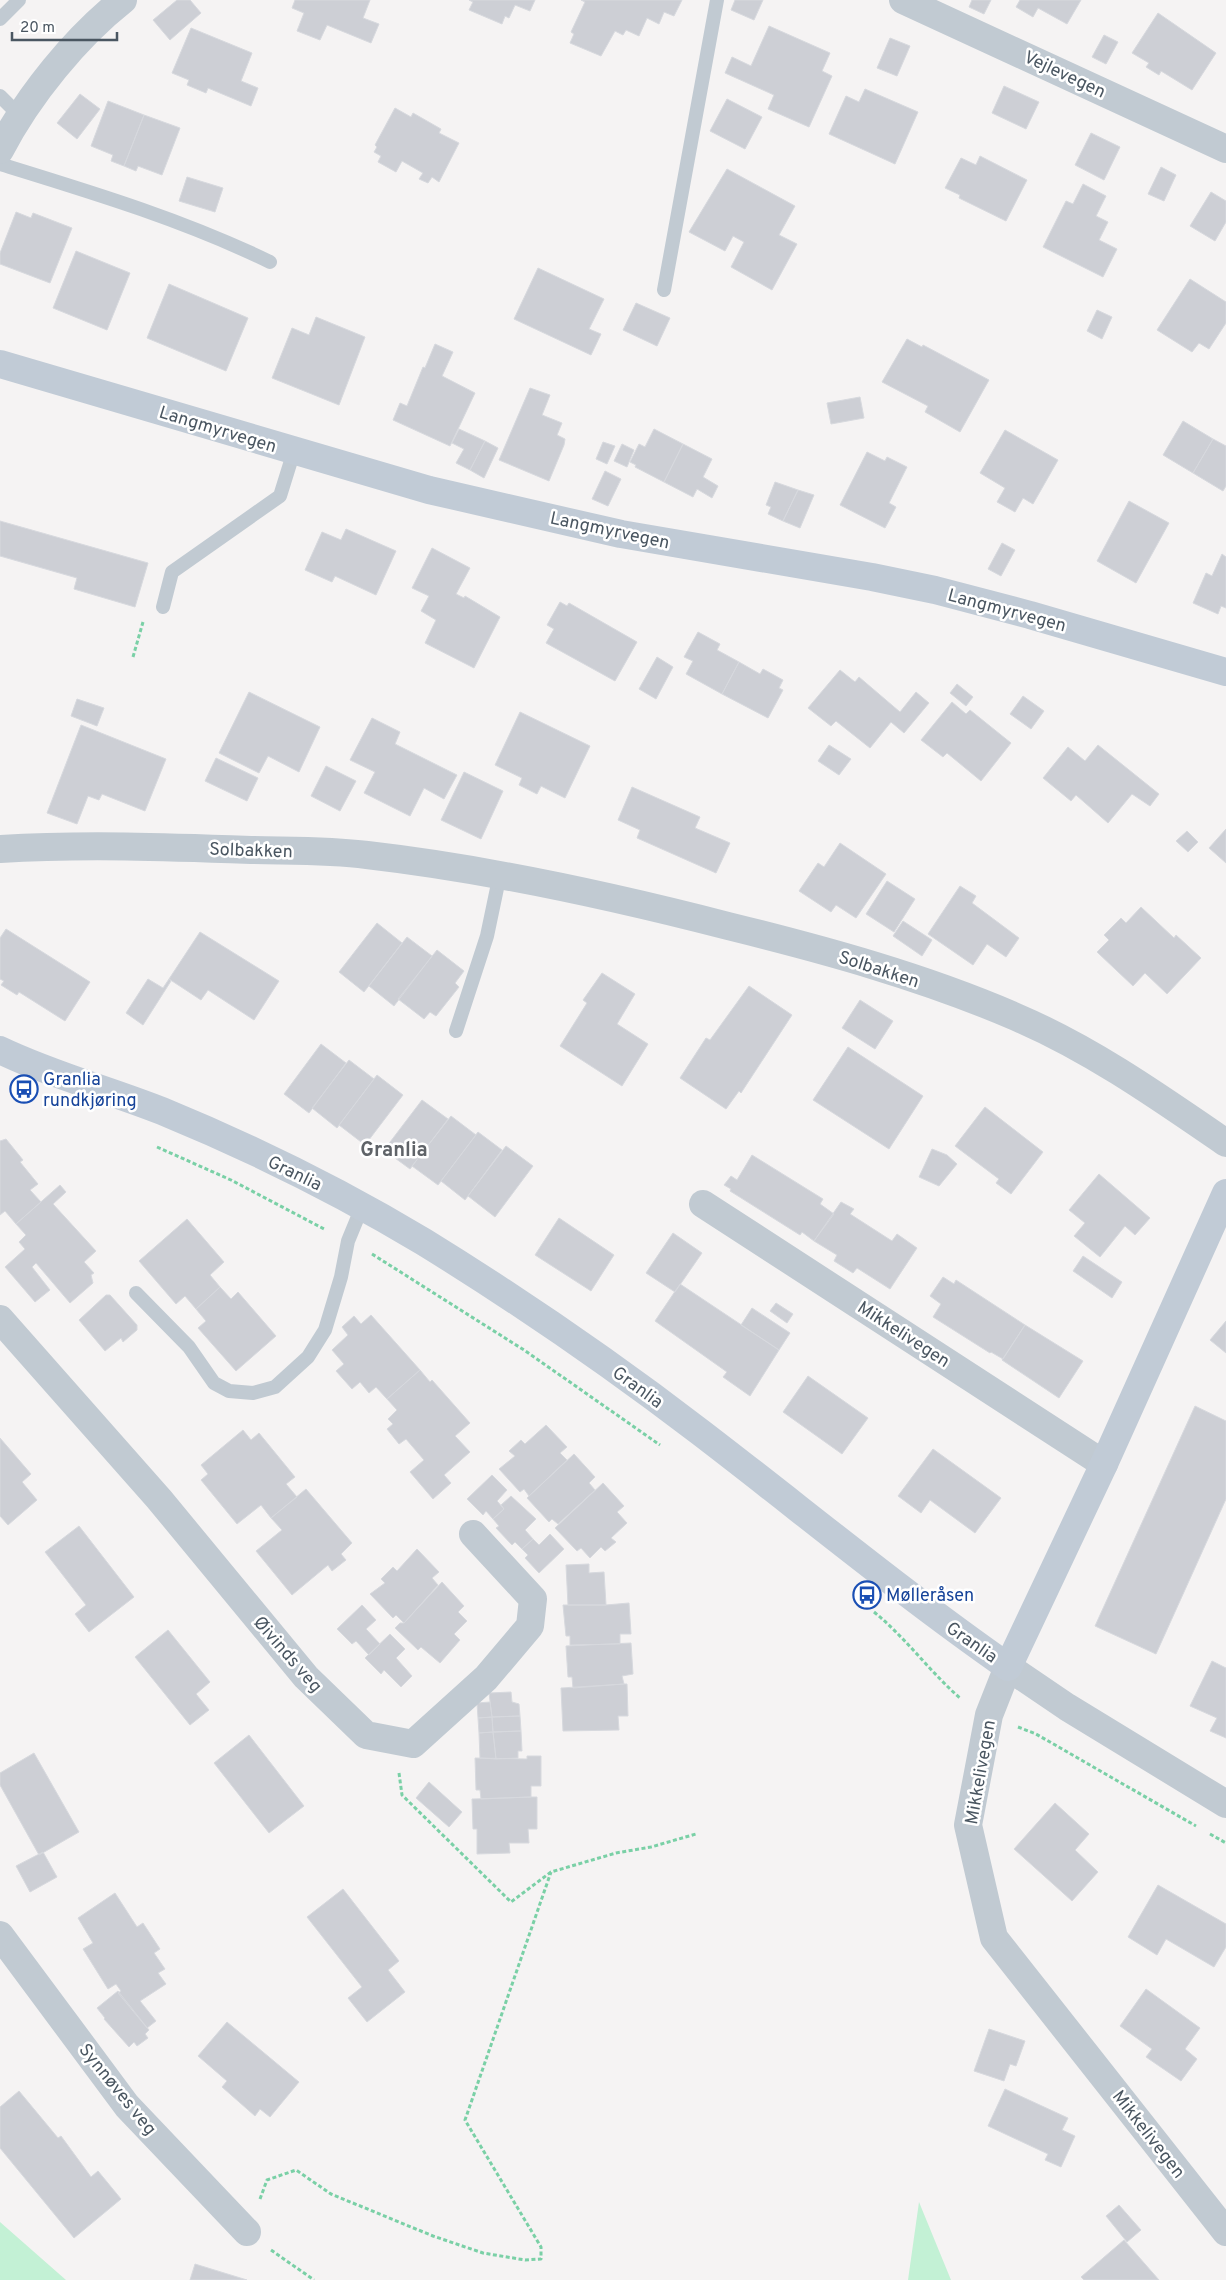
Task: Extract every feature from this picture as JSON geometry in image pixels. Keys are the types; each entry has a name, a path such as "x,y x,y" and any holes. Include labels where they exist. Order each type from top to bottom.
{"street":[{"path":"0,150 20,116 54,70 85,34 123,0"},
{"name":"Vejlevegen","path":"903,0 1226,149"},
{"name":"Langmyrvegen","path":"0,364 429,490 621,534 872,577 935,590 1030,614 1226,672"},
{"name":"Solbakken","path":"0,849 35,847 207,848 363,854 500,874 597,893 786,940 961,995 1018,1018 1071,1044 1137,1082 1226,1143"},
{"name":"Granlia","path":"1,1051 178,1118 227,1140 362,1207 430,1247 582,1346 698,1430 937,1617 1008,1667 1092,1723 1226,1804"},
{"name":"Mikkelivegen","path":"1226,1193 1104,1464 1008,1667 989,1715 968,1825 994,1938 1226,2232"},
{"name":"Mikkelivegen","path":"703,1204 1104,1464"},
{"name":"Øivinds veg","path":"0,1319 159,1499 306,1677 366,1735 413,1744 486,1678 530,1626 533,1599 473,1534"},
{"name":"Synnøves veg","path":"0,1935 127,2106 247,2232"}],"lane":[{"path":"0,19 19,0"},
{"path":"664,290 717,0"},
{"path":"0,96 20,116"},
{"path":"0,164 83,189 189,227 237,246 270,262"},
{"path":"163,607 172,572 280,496 294,451"},
{"path":"456,1031 487,936 500,874"},
{"path":"136,1293 190,1347 214,1383 229,1391 253,1393 275,1387 308,1357 317,1346 334,1304 348,1241 362,1207"}],"path":[{"path":"134,657 146,613"},
{"path":"152,1144 231,1180 387,1262 524,1350 665,1449"},
{"path":"868,1606 891,1625 948,1688 963,1700 989,1715 1036,1734 1226,1843"},
{"path":"395,1740 402,1795 511,1902 551,1872 616,1853 652,1847 696,1834"},
{"path":"314,2280 247,2232 267,2180 296,2170 331,2194 433,2236 483,2254 525,2260 541,2259 541,2247 465,2120 551,1872"}],"green space":[{"path":"919,2202 951,2280 908,2280"},
{"path":"0,2222 66,2280 0,2280"}],"building":[{"path":"177,0 190,0 201,13 170,40 153,20"},
{"path":"295,0 370,0 363,18 379,24 371,43 327,25 320,40 297,31 304,13 292,8"},
{"path":"469,0 535,0 530,11 515,5 509,18 505,16 502,24 469,10 473,2"},
{"path":"581,0 682,0 674,16 664,12 659,24 647,18 639,36 626,30 623,35 615,31 601,56 570,43 574,34 571,32 585,2"},
{"path":"735,0 763,0 754,20 731,10"},
{"path":"972,0 991,0 984,14 969,7"},
{"path":"1020,0 1081,0 1067,24 1038,8 1033,17 1016,7"},
{"path":"1158,13 1216,53 1192,90 1161,71 1159,75 1146,67 1149,63 1132,53"},
{"path":"769,26 830,53 822,71 832,76 809,127 768,109 774,95 725,73 732,57 751,66"},
{"path":"191,28 252,53 241,81 258,88 251,106 208,88 206,93 187,85 189,80 172,73"},
{"path":"1104,35 1118,42 1106,64 1092,57"},
{"path":"890,38 910,46 897,76 877,68"},
{"path":"1004,86 1039,102 1026,129 992,113"},
{"path":"865,89 918,112 895,164 829,134 846,96 859,102"},
{"path":"80,94 100,109 77,139 57,123"},
{"path":"727,99 762,117 745,149 710,131"},
{"path":"108,101 144,115 124,166 111,161 113,155 91,146"},
{"path":"395,108 411,117 413,113 441,129 439,133 459,143 439,182 432,177 428,183 419,179 423,173 402,161 396,172 378,162 381,156 374,152 377,147 375,145"},
{"path":"144,115 180,128 162,175 138,166 136,171 124,166"},
{"path":"1091,133 1120,147 1104,180 1075,165"},
{"path":"980,156 1027,180 1006,221 959,198 960,195 945,188 961,158 976,165"},
{"path":"1161,167 1176,175 1164,201 1148,194"},
{"path":"727,169 795,206 779,235 797,244 772,290 731,267 744,242 733,236 725,251 689,232"},
{"path":"187,177 223,188 215,212 179,201"},
{"path":"1083,184 1106,196 1096,216 1108,222 1099,240 1117,249 1103,277 1043,247 1066,201 1073,204"},
{"path":"1211,192 1226,201 1226,222 1215,241 1190,226"},
{"path":"16,212 31,218 33,213 72,228 50,283 0,264 0,253"},
{"path":"76,251 130,273 107,330 53,308"},
{"path":"538,268 604,299 589,329 601,334 591,355 514,319"},
{"path":"1190,279 1226,302 1226,323 1209,349 1199,343 1192,352 1157,330"},
{"path":"169,284 248,318 226,371 147,338"},
{"path":"636,303 670,318 657,346 623,330"},
{"path":"1097,310 1112,317 1102,339 1087,331"},
{"path":"316,317 365,337 339,405 272,378 292,328 309,335"},
{"path":"907,339 922,347 923,345 989,380 960,432 925,412 928,406 882,382"},
{"path":"435,344 453,352 442,376 475,393 450,446 393,420 400,403 407,406"},
{"path":"530,388 550,395 542,415 562,423 557,435 565,439 564,445 549,481 499,460"},
{"path":"860,397 864,418 831,424 827,403"},
{"path":"1183,421 1213,439 1193,473 1163,455"},
{"path":"459,429 485,441 470,470 456,463 464,449 452,443"},
{"path":"654,429 683,444 664,482 635,467 636,465 630,462 639,444 645,447"},
{"path":"1005,430 1058,460 1033,504 1023,498 1015,512 997,502 1005,488 980,473"},
{"path":"1213,439 1226,446 1226,486 1223,491 1193,473"},
{"path":"485,441 498,448 484,478 470,470"},
{"path":"603,442 615,446 607,464 596,459"},
{"path":"622,444 634,450 627,467 614,461"},
{"path":"683,444 712,459 703,477 718,486 712,498 697,489 693,497 664,482"},
{"path":"867,452 885,461 887,457 907,467 889,503 896,507 885,528 840,505"},
{"path":"605,471 621,479 608,506 592,499"},
{"path":"775,482 798,490 783,521 768,514 771,507 766,505"},
{"path":"798,490 814,495 800,528 783,521"},
{"path":"1129,501 1169,523 1136,583 1097,561"},
{"path":"0,521 148,563 135,607 74,589 77,578 0,556"},
{"path":"346,529 396,551 376,595 335,576 332,582 305,570 322,532 341,540"},
{"path":"1002,543 1015,550 1001,576 988,569"},
{"path":"432,548 470,568 456,594 464,598 465,596 500,617 474,668 425,643 436,620 421,611 429,596 412,588"},
{"path":"1222,554 1226,557 1226,608 1221,606 1218,614 1193,603 1206,573 1212,576"},
{"path":"560,602 567,606 569,603 637,642 615,681 546,643 554,629 547,625"},
{"path":"698,632 720,644 717,650 739,662 722,694 686,674 693,661 684,657"},
{"path":"657,657 673,667 656,699 639,689"},
{"path":"739,662 760,674 763,669 783,680 779,688 783,690 768,718 722,694"},
{"path":"840,670 855,682 859,677 900,712 916,692 929,703 904,733 891,722 870,748 836,721 831,726 808,708"},
{"path":"957,684 973,697 966,706 950,693"},
{"path":"249,692 320,727 299,772 268,756 259,773 219,753"},
{"path":"1023,696 1044,711 1031,729 1010,714"},
{"path":"77,699 104,708 97,726 71,716"},
{"path":"952,702 966,714 970,710 1011,743 981,781 947,753 943,757 921,740"},
{"path":"520,712 590,746 565,798 541,786 537,794 519,785 522,778 495,765"},
{"path":"372,718 400,732 395,744 457,775 444,799 424,788 410,816 364,793 375,772 350,760"},
{"path":"81,725 166,759 145,811 102,794 99,800 88,796 77,824 47,813"},
{"path":"829,745 851,759 839,775 818,761"},
{"path":"1098,745 1159,794 1150,806 1132,794 1108,823 1076,795 1071,801 1043,778 1068,747 1085,761"},
{"path":"216,758 258,778 247,801 205,781"},
{"path":"326,766 356,781 340,811 311,796"},
{"path":"464,772 503,791 481,839 441,820"},
{"path":"632,787 700,817 695,828 730,843 716,873 637,838 640,830 618,820"},
{"path":"1226,829 1226,863 1209,848"},
{"path":"1187,831 1198,842 1188,852 1176,841"},
{"path":"840,843 886,874 856,918 836,905 831,912 799,891 818,863 824,867"},
{"path":"887,881 915,899 894,932 866,914"},
{"path":"960,886 976,896 972,903 1019,938 1006,957 987,944 973,965 928,934"},
{"path":"1141,907 1174,938 1176,935 1201,958 1167,994 1145,973 1133,986 1097,952 1109,940 1104,935 1121,918 1126,923"},
{"path":"903,921 932,940 922,956 893,936"},
{"path":"377,923 402,943 364,992 339,972"},
{"path":"6,929 90,982 65,1021 19,992 17,995 1,985 4,981 0,979 0,938"},
{"path":"200,932 279,981 254,1020 208,990 201,1000 169,979"},
{"path":"407,937 432,956 394,1006 369,986"},
{"path":"437,950 464,971 455,983 459,987 436,1016 430,1012 424,1019 398,999"},
{"path":"602,973 635,994 617,1024 648,1044 622,1086 560,1046 587,1003 583,1000"},
{"path":"148,979 163,988 169,979 171,981 143,1025 126,1013"},
{"path":"749,986 792,1015 741,1093 739,1091 726,1109 680,1078 706,1038 710,1040"},
{"path":"860,1000 893,1021 875,1049 842,1028"},
{"path":"321,1044 346,1063 309,1113 284,1094"},
{"path":"848,1047 923,1096 889,1149 813,1100"},
{"path":"349,1060 374,1079 337,1128 312,1108"},
{"path":"377,1075 403,1095 365,1145 339,1125"},
{"path":"422,1100 448,1119 410,1169 384,1150"},
{"path":"985,1107 1043,1152 1011,1194 996,1183 999,1179 955,1146"},
{"path":"451,1116 476,1135 438,1185 412,1166"},
{"path":"478,1132 502,1150 465,1200 441,1181"},
{"path":"6,1139 23,1160 20,1162 38,1184 30,1190 41,1202 16,1224 5,1211 0,1215 0,1141"},
{"path":"506,1146 533,1166 495,1217 468,1196"},
{"path":"932,1149 947,1155 957,1164 939,1186 919,1177"},
{"path":"752,1155 823,1199 820,1204 834,1214 814,1241 802,1232 800,1235 730,1191 731,1189 724,1185 731,1176 737,1180"},
{"path":"1099,1174 1150,1218 1135,1235 1125,1226 1100,1257 1074,1236 1085,1223 1069,1210"},
{"path":"60,1185 66,1192 53,1204 96,1251 84,1262 94,1273 91,1275 93,1283 70,1303 36,1263 32,1267 50,1290 35,1302 5,1267 25,1249 19,1242 26,1235 16,1224"},
{"path":"841,1202 854,1209 850,1214 892,1241 897,1234 917,1248 890,1289 857,1268 853,1273 834,1261 837,1255 814,1241"},
{"path":"559,1218 614,1255 591,1291 535,1255"},
{"path":"187,1219 224,1262 210,1275 220,1287 196,1309 185,1296 176,1304 139,1261"},
{"path":"673,1233 702,1253 675,1292 646,1273"},
{"path":"1083,1256 1122,1282 1112,1298 1073,1271"},
{"path":"943,1277 954,1284 956,1280 1025,1325 1003,1359 990,1353 933,1317 941,1304 930,1296"},
{"path":"680,1284 779,1350 750,1396 723,1377 727,1372 655,1321"},
{"path":"220,1287 231,1299 238,1292 276,1336 236,1371 198,1328 206,1321 196,1309"},
{"path":"106,1295 110,1295 137,1325 137,1330 123,1342 121,1338 105,1351 79,1320"},
{"path":"776,1303 793,1314 787,1323 770,1311"},
{"path":"752,1308 790,1333 779,1350 741,1325"},
{"path":"371,1315 420,1370 387,1399 376,1387 369,1393 360,1382 352,1389 336,1371 344,1364 332,1350 348,1335 342,1327 354,1316 361,1324"},
{"path":"1226,1321 1226,1353 1210,1340"},
{"path":"1025,1325 1083,1361 1059,1398 1002,1360"},
{"path":"420,1370 430,1382 432,1380 470,1423 455,1436 470,1452 444,1475 451,1483 433,1499 410,1472 424,1460 406,1439 399,1444 387,1429 393,1424 388,1419 397,1410 387,1399"},
{"path":"808,1376 868,1418 842,1454 783,1412"},
{"path":"1195,1406 1226,1421 1226,1499 1156,1654 1095,1626"},
{"path":"546,1425 567,1447 560,1453 567,1460 529,1496 524,1489 520,1492 499,1469 515,1456 509,1451 521,1440 525,1444"},
{"path":"243,1430 251,1440 259,1433 295,1477 286,1484 297,1497 271,1518 261,1505 237,1524 201,1480 208,1474 201,1465"},
{"path":"0,1438 31,1474 22,1482 37,1500 8,1525 0,1516"},
{"path":"933,1449 1001,1498 975,1533 930,1500 921,1513 898,1496"},
{"path":"574,1454 595,1477 589,1483 595,1490 558,1524 552,1519 549,1522 527,1498"},
{"path":"492,1475 507,1490 497,1501 504,1509 493,1519 486,1511 483,1515 467,1499"},
{"path":"603,1483 624,1506 617,1512 627,1523 611,1538 616,1542 605,1551 601,1547 590,1558 581,1548 577,1551 555,1528"},
{"path":"306,1489 352,1543 341,1554 346,1560 332,1571 328,1565 292,1595 256,1551 282,1530 271,1518"},
{"path":"511,1496 536,1519 525,1530 533,1539 522,1549 515,1542 512,1545 496,1528 499,1526 493,1519 504,1509 501,1505"},
{"path":"79,1526 134,1597 89,1632 75,1614 86,1605 45,1552"},
{"path":"550,1534 564,1549 539,1573 525,1558 528,1555 522,1549 533,1539 539,1545"},
{"path":"417,1549 439,1572 432,1578 438,1585 404,1623 396,1615 393,1618 370,1594 385,1583 381,1579 393,1567 397,1571"},
{"path":"589,1564 589,1573 604,1572 606,1605 568,1605 566,1565"},
{"path":"442,1582 464,1606 458,1612 467,1621 454,1634 460,1640 440,1663 421,1647 418,1650 395,1628 400,1623 404,1623"},
{"path":"629,1603 631,1634 620,1634 620,1644 570,1645 570,1636 566,1636 563,1605"},
{"path":"362,1605 376,1620 366,1629 380,1644 369,1655 356,1641 352,1644 337,1629"},
{"path":"168,1630 210,1682 196,1694 209,1710 190,1725 135,1657"},
{"path":"390,1634 405,1649 396,1658 412,1676 401,1687 384,1670 381,1674 365,1658"},
{"path":"631,1643 633,1674 622,1676 624,1684 573,1688 572,1677 568,1677 566,1646"},
{"path":"1212,1661 1226,1668 1226,1738 1210,1731 1217,1718 1190,1706"},
{"path":"627,1684 628,1716 618,1716 619,1730 563,1731 561,1688"},
{"path":"511,1692 512,1702 519,1704 520,1716 492,1717 489,1693"},
{"path":"490,1702 492,1717 478,1718 477,1703"},
{"path":"520,1716 521,1731 493,1732 492,1717"},
{"path":"492,1717 493,1732 479,1733 478,1718"},
{"path":"521,1731 522,1751 518,1751 518,1758 496,1759 493,1732"},
{"path":"493,1732 496,1759 480,1758 479,1733"},
{"path":"249,1735 304,1806 269,1833 214,1763"},
{"path":"34,1753 79,1832 39,1855 0,1785 0,1773"},
{"path":"527,1756 541,1756 541,1786 531,1786 531,1797 481,1799 480,1790 476,1790 475,1758 527,1759"},
{"path":"429,1782 462,1812 449,1827 416,1798"},
{"path":"537,1797 537,1829 528,1829 529,1843 509,1843 510,1853 477,1854 477,1829 473,1829 472,1799"},
{"path":"1055,1803 1089,1834 1075,1850 1098,1872 1072,1901 1014,1849"},
{"path":"43,1852 57,1877 30,1892 16,1866"},
{"path":"1158,1885 1226,1924 1226,1947 1214,1967 1166,1939 1157,1955 1128,1937"},
{"path":"343,1889 399,1961 388,1970 405,1992 367,2022 348,1998 362,1987 307,1917"},
{"path":"115,1893 137,1927 143,1923 160,1949 154,1953 165,1969 158,1973 166,1984 140,2001 156,2021 147,2028 118,1993 121,1991 116,1984 108,1989 83,1949 93,1943 78,1918"},
{"path":"1146,1989 1200,2028 1185,2049 1197,2059 1181,2081 1146,2057 1152,2049 1120,2026"},
{"path":"118,1991 149,2030 145,2034 148,2038 137,2046 134,2042 129,2047 104,2019 97,2008"},
{"path":"227,2022 299,2082 270,2117 260,2109 255,2116 222,2087 227,2081 198,2056"},
{"path":"989,2029 1025,2041 1016,2066 1010,2064 1004,2081 974,2071"},
{"path":"1005,2089 1068,2118 1062,2130 1075,2136 1061,2167 1045,2160 1048,2154 988,2126"},
{"path":"19,2091 58,2138 61,2136 91,2177 98,2171 121,2199 74,2238 0,2148 0,2107"},
{"path":"1119,2205 1141,2230 1127,2242 1106,2216"},
{"path":"1124,2240 1159,2280 1084,2280 1081,2277"},
{"path":"195,2264 247,2280 190,2280"}],"place":[{"name":"Granlia rundkjøring","path":"24,1089"},
{"name":"Mølleråsen","path":"867,1595"}],"district":[{"name":"Granlia","path":"394,1149"}]}
